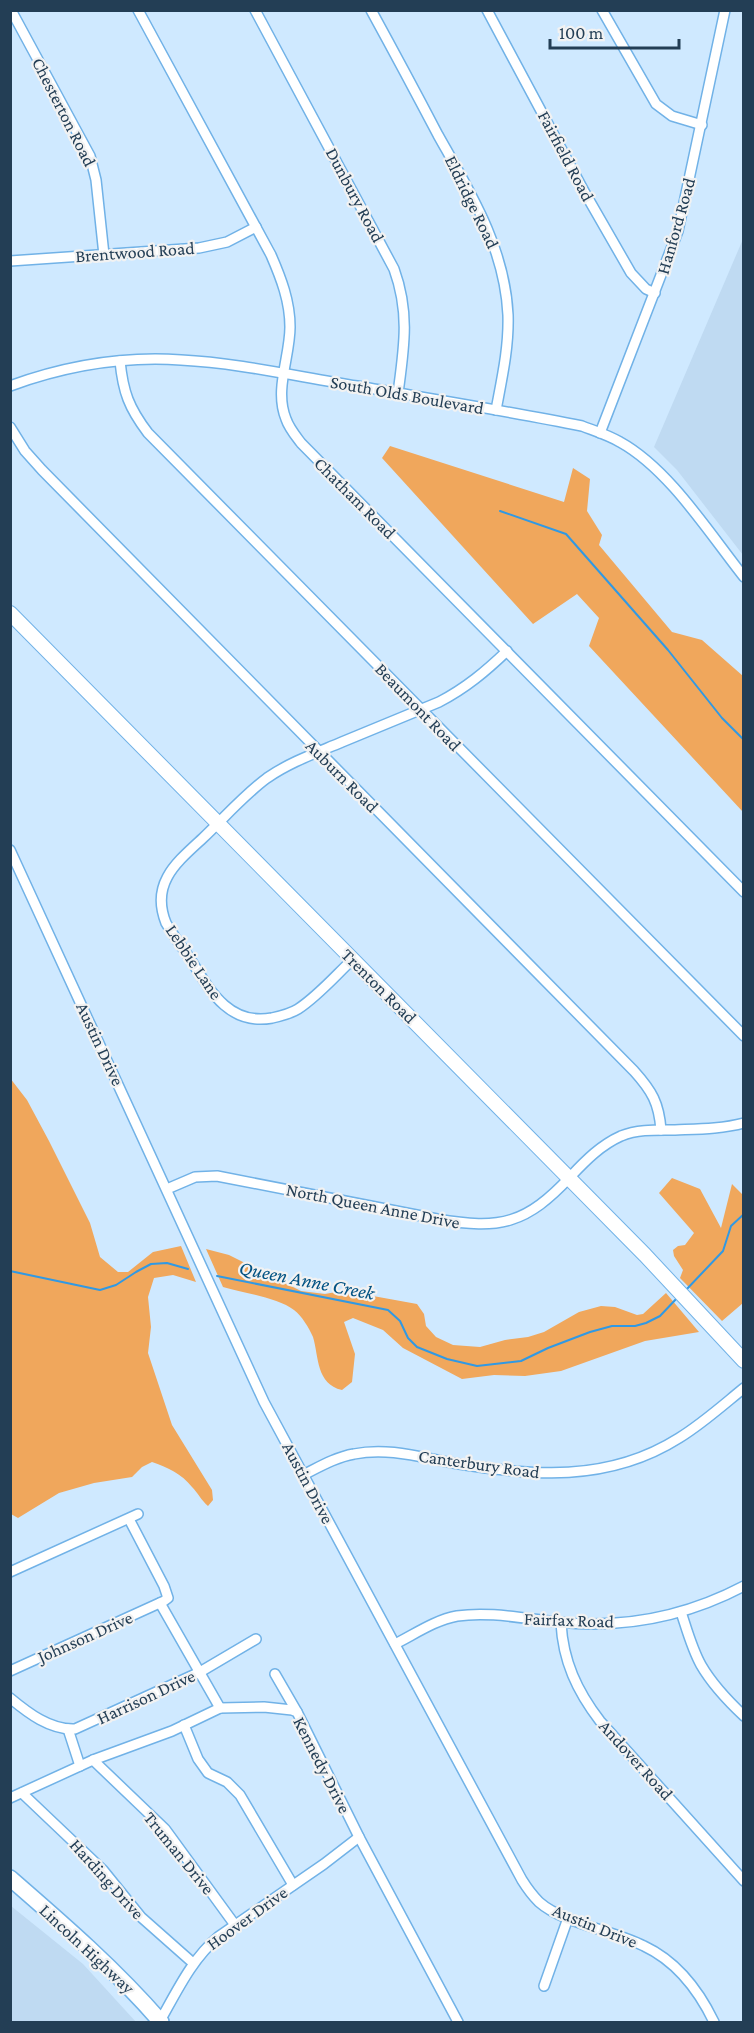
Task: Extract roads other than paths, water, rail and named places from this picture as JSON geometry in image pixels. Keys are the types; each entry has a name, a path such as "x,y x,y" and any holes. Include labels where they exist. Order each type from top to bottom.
{"main road":[{"name":"Trenton Road","path":"10,613 676,1287 744,1361"},
{"name":"Lincoln Highway","path":"10,1878 105,1962 160,2022"}],"street":[{"name":"Chesterton Road","path":"11,10 90,156 96,180 104,255"},
{"name":"Chatham Road","path":"138,10 271,255 281,280 288,304 290,330 282,389 282,410 290,429 301,443 744,892"},
{"name":"Dunbury Road","path":"255,10 394,269 405,313 405,335 398,393"},
{"name":"Eldridge Road","path":"371,10 478,206 496,249 506,293 508,322 506,355 496,410"},
{"name":"Fairfield Road","path":"488,10 585,193 631,273 646,289 655,293"},
{"path":"602,10 656,104 672,116 702,125"},
{"name":"Hanford Road","path":"600,433 678,231 725,10"},
{"name":"Brentwood Road","path":"10,261 215,245 236,238 256,227"},
{"name":"South Olds Boulevard","path":"10,386 51,373 120,361 180,360 285,374 562,421 600,433 626,446 667,480 744,577"},
{"name":"Beaumont Road","path":"120,361 126,397 137,419 148,433 744,1036"},
{"name":"Auburn Road","path":"10,427 42,470 641,1078 656,1100 660,1114 660,1130"},
{"name":"Lebbie Lane","path":"353,959 310,1000 292,1013 266,1019 250,1018 230,1010 212,994 166,922 162,912 161,898 166,878 172,869 218,823 268,778 299,760 439,702 470,685 507,651"},
{"name":"Austin Drive","path":"10,850 264,1402 522,1880 540,1902 568,1918 650,1949 672,1965 694,1989 714,2022"},
{"name":"North Queen Anne Drive","path":"167,1189 195,1177 217,1176 437,1219 482,1225 501,1223 523,1216 539,1206 608,1143 633,1132 719,1128 744,1124"},
{"name":"Canterbury Road","path":"303,1475 344,1456 372,1451 402,1453 537,1474 564,1474 613,1466 645,1456 678,1439 744,1388"},
{"path":"10,1572 133,1516 168,1598 160,1603 220,1708"},
{"name":"Fairfax Road","path":"395,1644 436,1622 456,1616 494,1616 588,1624 661,1618 727,1595 744,1586"},
{"name":"Johnson Drive","path":"10,1671 160,1603"},
{"path":"681,1612 701,1665 724,1696 744,1716"},
{"name":"Andover Road","path":"561,1623 562,1645 570,1672 588,1705 744,1881"},
{"name":"Harrison Drive","path":"68,1729 90,1724 200,1672 256,1639"},
{"path":"275,1674 297,1712"},
{"path":"10,1698 28,1713 45,1722 68,1729 80,1766"},
{"name":"Kennedy Drive","path":"10,1798 93,1760 184,1725 220,1708 264,1707 297,1712 359,1837 458,2022"},
{"path":"184,1725 201,1764 208,1773 227,1782 240,1795 292,1885"},
{"name":"Truman Drive","path":"93,1760 165,1829 235,1925"},
{"name":"Harding Drive","path":"22,1793 103,1870 147,1923 193,1964"},
{"name":"Hoover Drive","path":"160,2022 193,1964 206,1947 359,1837"},
{"path":"544,1986 568,1918"}],"waterway":[{"path":"500,511 566,534 668,650 722,718 744,740"},
{"name":"Queen Anne Creek","path":"685,1291 723,1251 731,1226 744,1214"},
{"name":"Queen Anne Creek","path":"10,1271 100,1290 116,1285 151,1264 167,1263 188,1269"},
{"name":"Queen Anne Creek","path":"217,1276 388,1310 400,1321 408,1338 417,1347 447,1359 477,1366 521,1361 590,1332 612,1326 635,1326 646,1323 660,1316 678,1297"}]}
